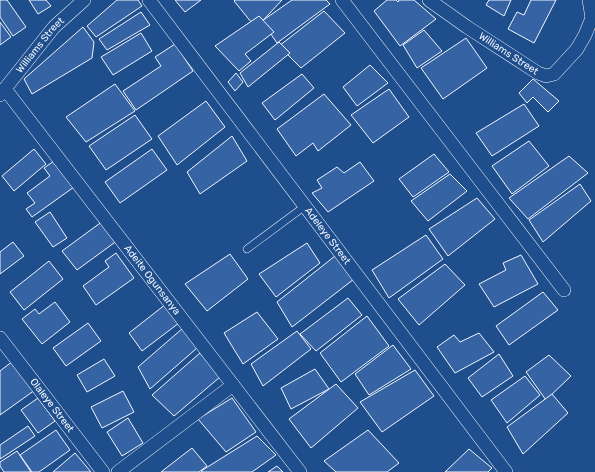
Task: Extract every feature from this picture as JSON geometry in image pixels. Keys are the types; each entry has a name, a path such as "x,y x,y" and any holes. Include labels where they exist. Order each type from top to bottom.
{"street":[{"name":"Williams Street","path":"2,92 54,27 84,0"},
{"name":"Adeleye Street","path":"150,0 506,472"},
{"path":"342,0 564,290"},
{"name":"Williams Street","path":"429,0 538,74 546,76 554,74 577,49 593,18"},
{"path":"589,0 593,18"},
{"name":"Adeite Ogunsanya","path":"2,92 300,472"},
{"name":"Olaleye Street","path":"0,338 103,472"},
{"path":"118,472 233,385"}],"lane":[{"path":"247,249 305,206"}],"building":[{"path":"0,0 7,0 26,27 13,36 0,17"},
{"path":"29,0 46,0 51,6 38,14"},
{"path":"117,0 138,0 142,6 96,37 87,26"},
{"path":"175,0 201,0 185,12"},
{"path":"282,0 256,28 234,1"},
{"path":"292,0 326,0 330,4 277,43 262,21"},
{"path":"387,0 396,0 398,2 399,0 414,0 436,19 400,46 374,11"},
{"path":"489,0 511,0 504,16 486,5"},
{"path":"531,0 556,0 534,43 508,29 517,12 524,15"},
{"path":"324,11 345,33 301,68 279,46"},
{"path":"141,12 150,25 107,50 99,39"},
{"path":"259,16 274,32 245,54 251,61 239,71 215,46"},
{"path":"0,22 11,37 0,45"},
{"path":"83,27 94,42 92,58 32,94 24,79"},
{"path":"424,30 442,51 417,68 403,45"},
{"path":"141,33 152,51 113,75 101,57"},
{"path":"466,38 487,68 443,99 421,68"},
{"path":"279,42 290,53 248,87 240,73"},
{"path":"175,44 193,71 136,110 123,91 161,66 155,57"},
{"path":"370,65 388,83 357,106 343,87"},
{"path":"236,73 243,82 235,91 228,82"},
{"path":"302,74 314,88 275,120 262,103"},
{"path":"533,79 559,101 548,112 533,97 527,103 519,93"},
{"path":"115,84 135,111 86,142 66,117"},
{"path":"389,89 409,117 373,143 351,115"},
{"path":"324,94 351,125 318,151 313,143 296,156 277,129"},
{"path":"206,101 225,127 177,165 158,136"},
{"path":"524,104 539,126 492,156 476,133"},
{"path":"135,115 152,139 106,170 89,146"},
{"path":"232,136 247,161 200,194 187,172"},
{"path":"529,141 549,166 512,194 492,166"},
{"path":"34,149 46,164 14,191 2,176"},
{"path":"152,149 167,170 120,203 105,182"},
{"path":"434,154 449,172 413,197 399,179"},
{"path":"569,156 588,173 528,219 509,198"},
{"path":"54,161 74,187 32,217 26,209 35,203 27,193 50,176 44,168"},
{"path":"360,162 374,181 328,212 312,193 322,188 317,180 337,167 344,173"},
{"path":"450,174 467,191 428,221 411,201"},
{"path":"580,184 591,201 543,242 529,220"},
{"path":"477,198 495,219 448,256 429,229"},
{"path":"50,212 67,238 53,247 35,222"},
{"path":"103,221 118,240 77,270 62,251"},
{"path":"426,235 443,259 389,298 372,270"},
{"path":"13,242 24,256 0,274 0,252"},
{"path":"307,243 320,263 276,297 259,274"},
{"path":"116,253 134,278 96,305 83,286 109,267 105,261"},
{"path":"230,254 248,279 207,311 185,284"},
{"path":"521,255 538,284 494,307 479,284 506,270 503,263"},
{"path":"335,256 354,279 292,327 277,302"},
{"path":"49,261 63,279 24,310 10,292"},
{"path":"445,264 465,285 419,325 398,299"},
{"path":"543,292 558,310 509,345 496,326"},
{"path":"348,298 362,315 316,351 300,334"},
{"path":"55,302 70,322 42,344 22,319 35,309 39,314"},
{"path":"166,304 179,323 142,351 129,333"},
{"path":"257,312 278,339 243,364 224,333"},
{"path":"367,316 389,346 341,382 320,353"},
{"path":"88,323 101,341 66,366 53,348"},
{"path":"183,328 197,348 150,389 138,367"},
{"path":"297,331 311,349 263,386 251,364"},
{"path":"479,333 494,352 455,373 437,347 454,335 460,342"},
{"path":"393,345 411,369 369,395 355,374"},
{"path":"200,353 220,377 174,416 152,395"},
{"path":"499,354 513,376 482,397 468,378"},
{"path":"549,355 571,376 546,400 526,372"},
{"path":"104,359 115,376 87,392 77,375"},
{"path":"13,361 35,390 0,415 0,371"},
{"path":"315,369 329,389 291,409 281,388"},
{"path":"415,370 434,396 382,432 360,402"},
{"path":"525,376 540,395 507,423 491,400"},
{"path":"336,384 358,408 311,448 289,419"},
{"path":"123,391 134,412 102,428 91,407"},
{"path":"552,394 568,413 523,454 507,427"},
{"path":"38,398 55,421 38,433 21,410"},
{"path":"232,398 256,432 226,452 198,419"},
{"path":"128,418 143,443 122,456 107,432"},
{"path":"28,426 35,436 0,459 0,445"},
{"path":"56,430 70,450 39,472 32,472 20,455"},
{"path":"368,430 399,463 387,472 336,472 324,461"},
{"path":"257,436 276,455 252,472 201,471"},
{"path":"192,448 207,466 199,472 161,472"},
{"path":"469,449 492,468 488,472 445,472"},
{"path":"17,451 31,472 4,472 0,466 0,462"},
{"path":"75,453 91,472 53,472"},
{"path":"277,466 283,472 268,472"}]}
